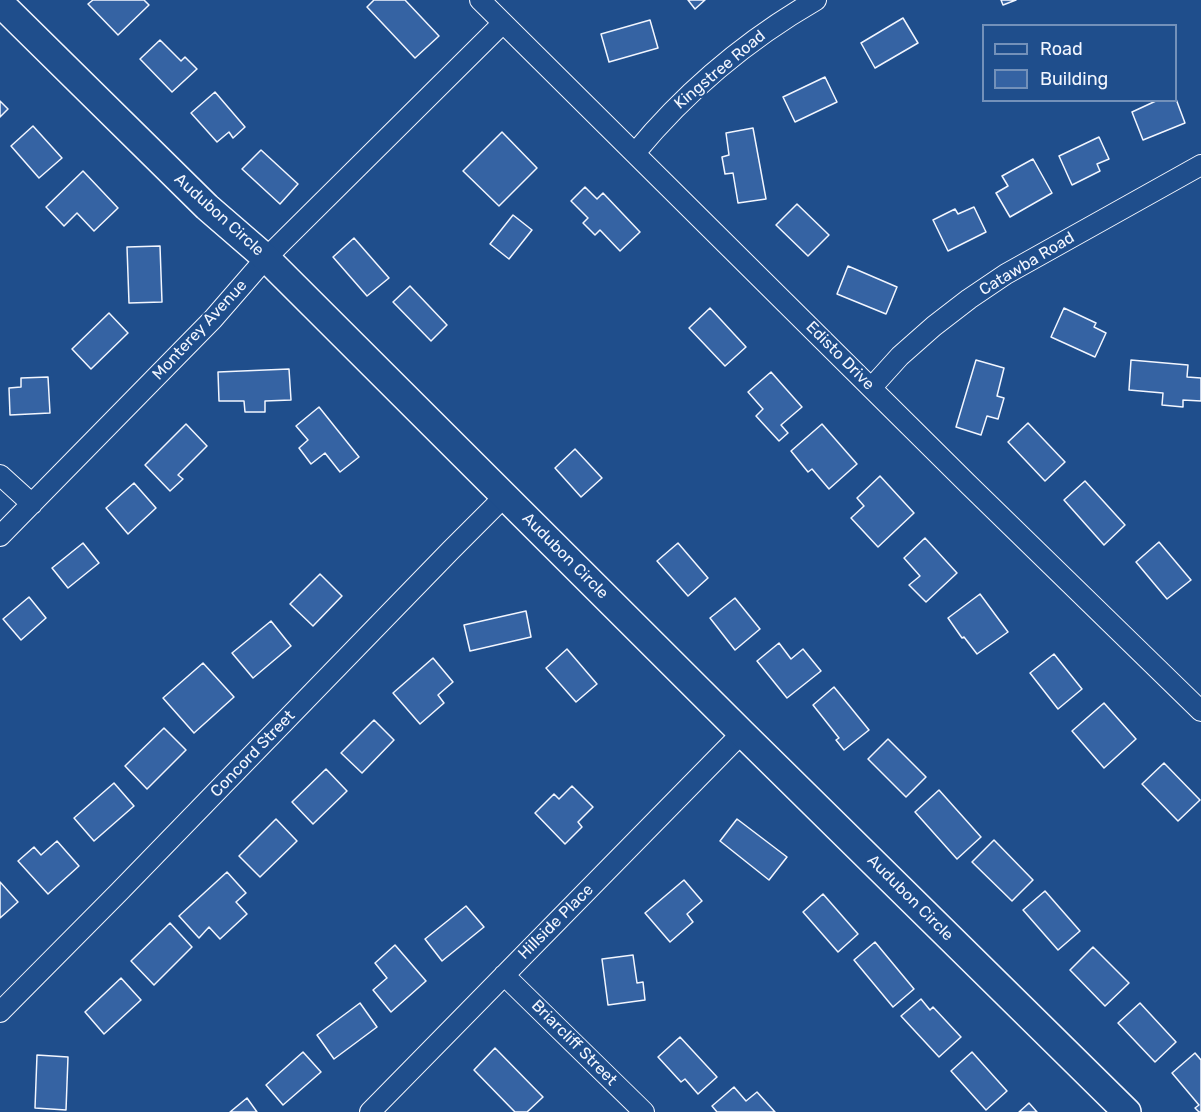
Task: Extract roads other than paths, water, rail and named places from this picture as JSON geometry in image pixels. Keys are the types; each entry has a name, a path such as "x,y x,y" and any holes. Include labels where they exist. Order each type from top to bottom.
{"street":[{"name":"Edisto Drive","path":"480,0 970,486 1201,711"},
{"name":"Kingstree Road","path":"634,153 661,121 726,61 761,34 816,0"},
{"name":"Audubon Circle","path":"0,3 207,207 266,258 742,733 1127,1112"},
{"name":"Monterey Avenue","path":"0,536 213,319 266,258 503,23"},
{"name":"Catawba Road","path":"872,387 934,326 997,280 1027,261 1201,165"},
{"path":"0,475 32,504"},
{"name":"Concord Street","path":"0,1012 505,496"},
{"name":"Hillside Place","path":"370,1112 742,733"},
{"name":"Briarcliff Street","path":"504,975 644,1112"}]}
